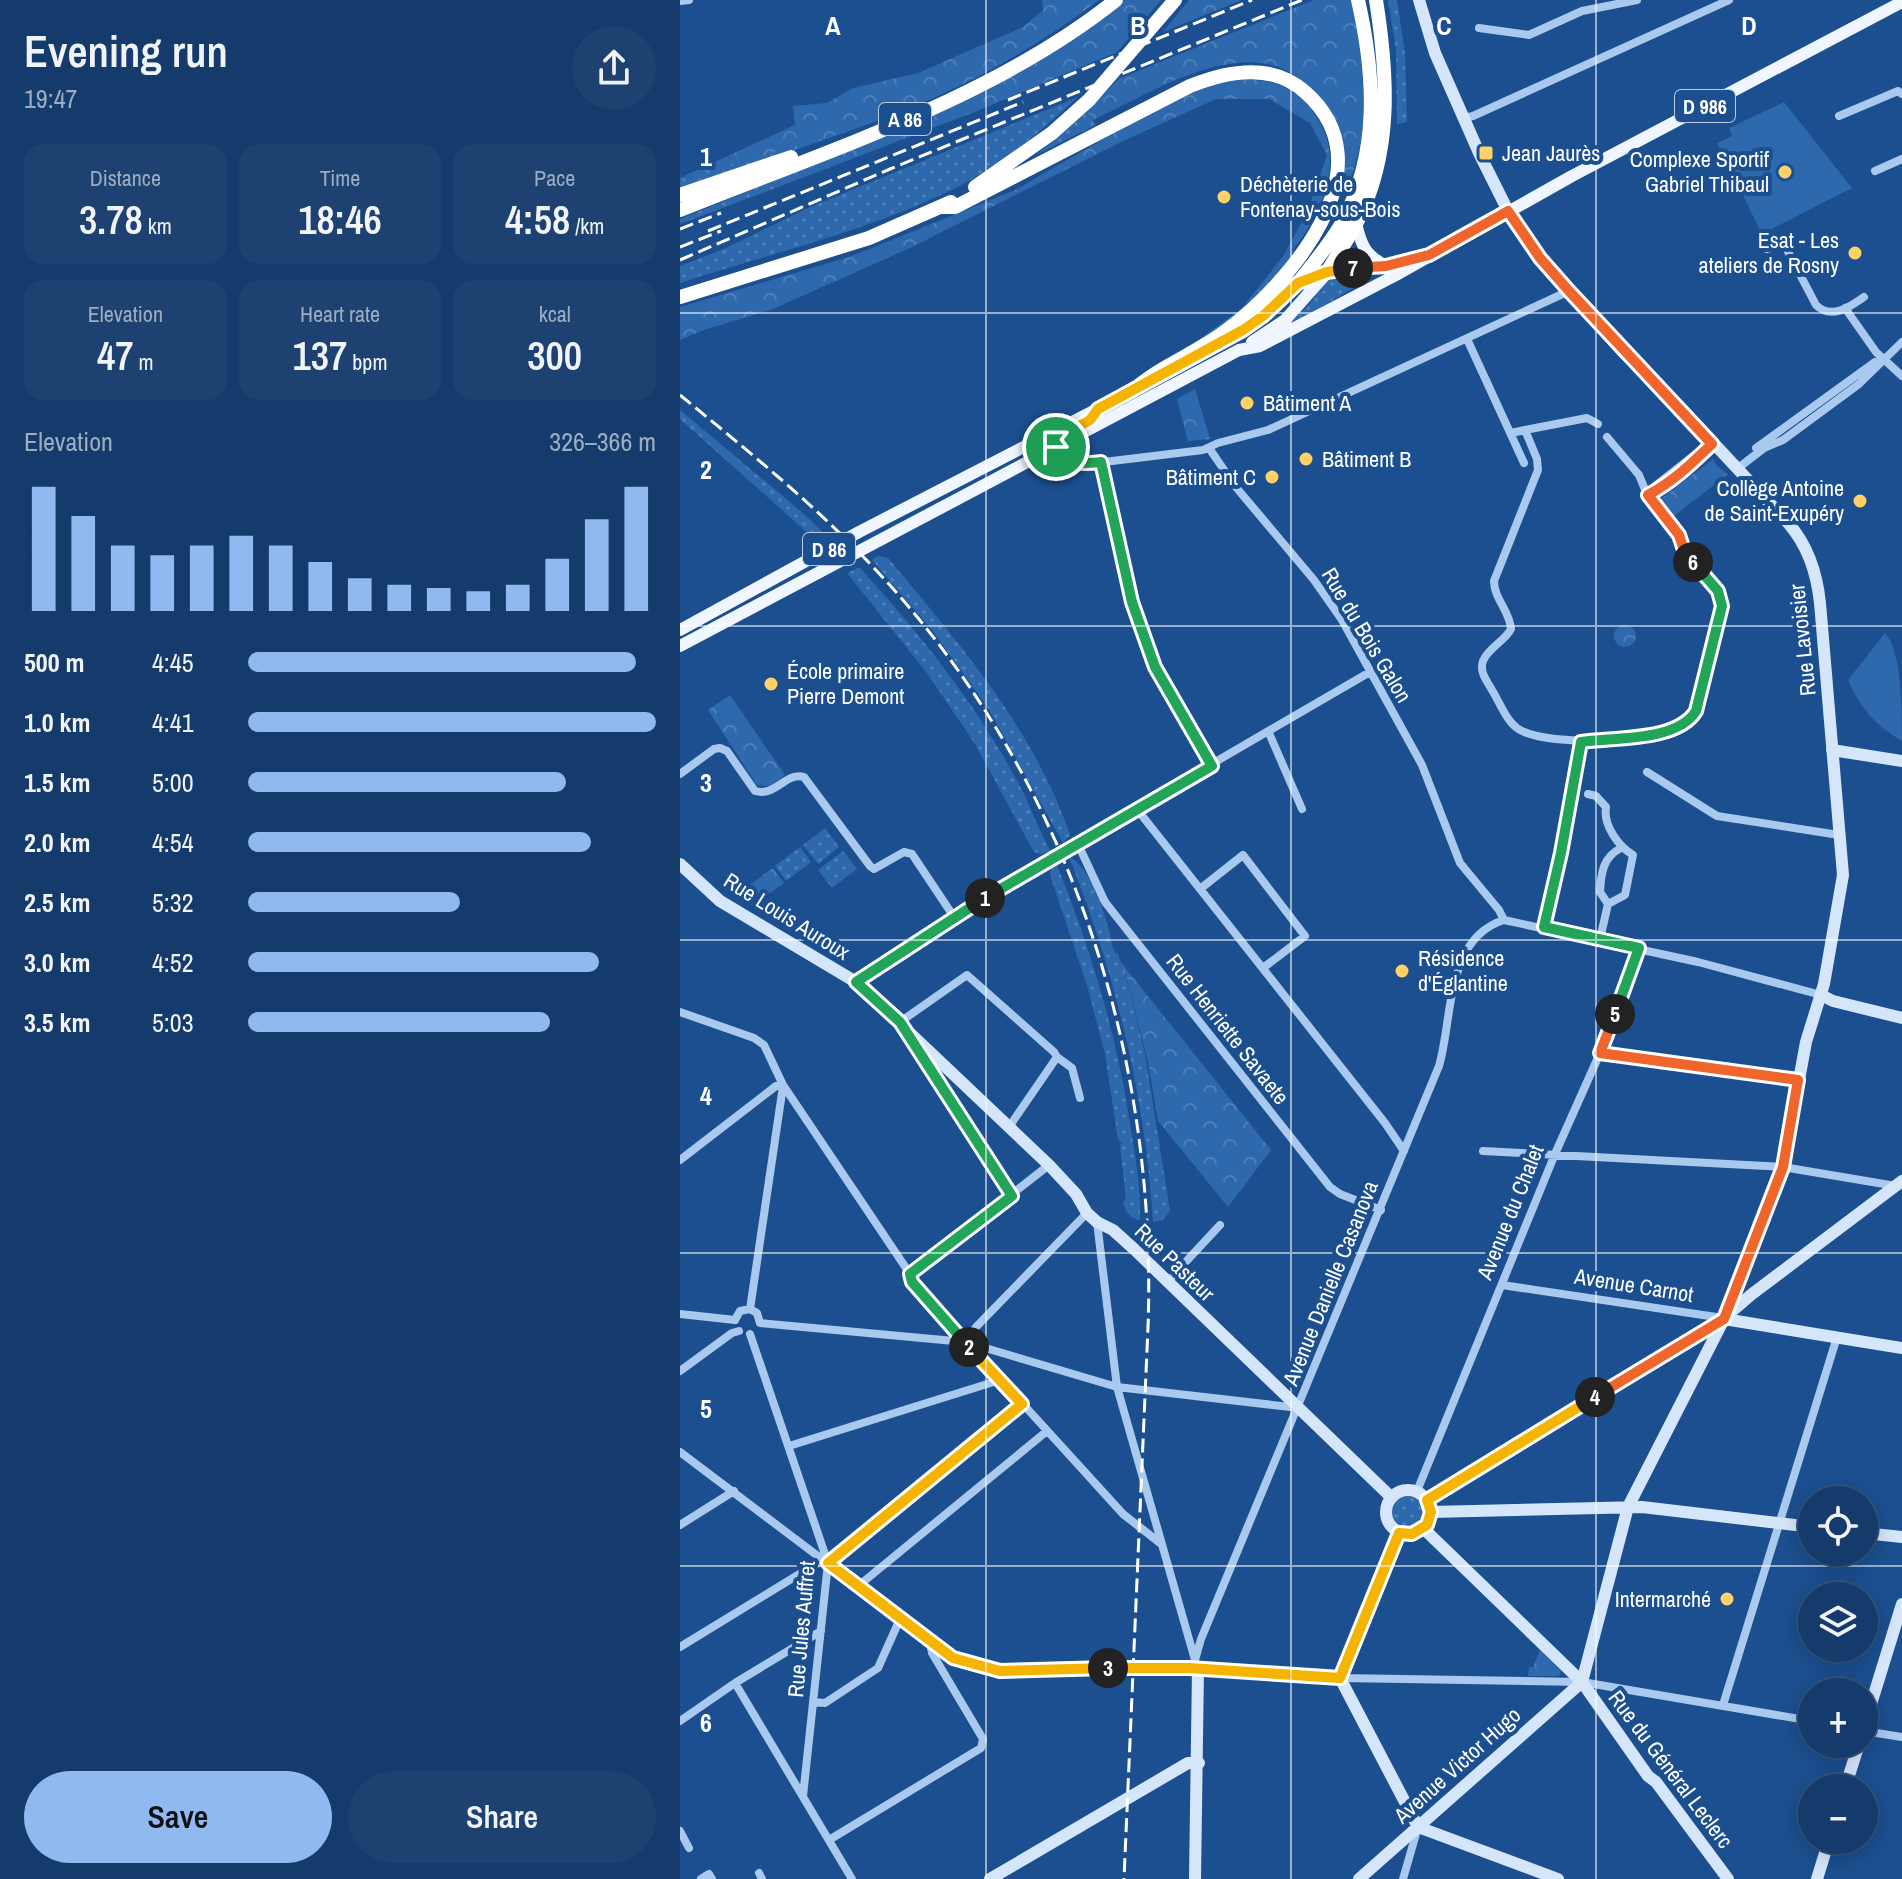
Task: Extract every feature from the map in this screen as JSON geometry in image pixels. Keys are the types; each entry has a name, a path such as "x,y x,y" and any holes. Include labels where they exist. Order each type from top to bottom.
{"highway":[{"name":"A 86","path":"680,210 941,104 1010,70 1065,37 1116,0"},
{"path":"680,297 869,238 943,207 1005,168 1089,100 1175,0"},
{"path":"1298,283 1341,225 1362,175 1372,112 1372,84 1358,0"},
{"path":"1327,272 1356,223 1376,172 1383,142 1385,74 1376,0"},
{"path":"943,207 955,207 1215,75 1240,71 1264,73 1282,78 1304,90 1332,127 1337,148 1337,183 1321,220 1287,272 1242,318 1199,349 1146,378 1131,392"},
{"path":"680,195 770,163 846,143"}],"main road":[{"name":"D 986","path":"1508,211 1902,2"},
{"name":"D 86","path":"680,646 1239,350 1260,346 1396,275 1508,211"},
{"path":"1356,223 1362,247 1373,259 1386,266"},
{"name":"D 86","path":"680,630 1243,330 1298,283 1327,272 1386,266 1429,255"},
{"path":"1326,310 1363,285 1363,274 1354,268"},
{"path":"1239,350 1285,320 1327,272"}],"street":[{"path":"680,1 689,0"},
{"name":"Rue Lavoisier","path":"1419,0 1435,53 1508,211 1565,292 1679,406 1708,447 1735,468 1796,532 1813,567 1820,603 1843,880 1821,995 1798,1080 1783,1167 1724,1319 1628,1507 1582,1682"},
{"path":"1479,28 1508,34 1535,33 1582,11 1637,0"},
{"path":"1463,118 1729,0"},
{"path":"1839,116 1898,91 1902,94"},
{"path":"1875,171 1902,159"},
{"path":"1767,249 1783,242 1819,309 1833,312 1864,297"},
{"path":"1098,409 1090,420 1057,439 1056,447 1062,457 1079,465 1209,448 1261,433 1565,292"},
{"path":"1845,308 1883,358 1902,376"},
{"path":"1467,339 1524,463"},
{"path":"1735,468 1764,448 1783,440 1859,384 1902,342"},
{"path":"1511,433 1587,418 1598,424"},
{"path":"1525,430 1537,459 1538,470 1494,581 1496,594 1508,614 1511,629 1485,657 1482,669 1511,722 1518,729 1540,736 1581,742 1630,739 1679,726 1691,718 1698,704 1722,611 1718,591 1687,554 1679,535 1649,494 1644,482 1607,437"},
{"path":"1074,438 1090,463"},
{"path":"1649,494 1657,492 1701,458 1708,447"},
{"name":"Rue du Bois Galon","path":"1209,448 1235,486 1314,580 1342,620 1422,765 1460,863 1504,920"},
{"path":"1101,462 1132,602 1155,667 1212,766"},
{"path":"856,982 954,917 1077,842 1370,672"},
{"path":"1269,733 1302,809"},
{"path":"1544,927 1581,742"},
{"path":"680,774 714,749 720,748 727,751 755,791 769,792 794,776 804,777 870,866 874,869 881,867 904,852 912,854 954,917"},
{"path":"1832,750 1902,761"},
{"path":"1647,772 1714,815 1839,835"},
{"path":"1588,794 1596,796 1606,807 1604,817 1621,848 1633,855 1626,891 1622,898 1608,904"},
{"path":"1136,808 1404,1151"},
{"path":"1594,822 1604,817"},
{"name":"Rue Henriette Savaete","path":"1077,842 1105,902 1330,1187 1381,1210"},
{"path":"1600,939 1608,904 1600,892 1605,861 1621,848"},
{"path":"1200,889 1243,855 1305,936 1263,968"},
{"name":"Rue Louis Auroux","path":"680,864 720,901 856,982 900,1022 1012,1196"},
{"path":"1504,920 1600,939 1772,980 1833,1001 1902,1018"},
{"name":"Avenue Danielle Casanova","path":"1197,1665 1201,1639 1442,1057 1457,973 1476,938 1494,923 1504,920"},
{"name":"Avenue du Chalet","path":"1425,1501 1502,1285 1600,1053 1639,948"},
{"path":"900,1022 967,975 1072,1068 1080,1098"},
{"path":"680,1012 754,1038 764,1045 783,1085 910,1274 912,1282 1129,1520 1160,1543"},
{"name":"Rue Pasteur","path":"900,1022 1049,1165 1076,1194 1092,1218 1113,1230 1391,1497"},
{"path":"1600,1053 1798,1080"},
{"path":"1009,1127 1057,1057"},
{"path":"680,1160 776,1086 783,1085"},
{"path":"750,1309 783,1085"},
{"path":"1385,1123 1410,1136"},
{"path":"1483,1151 1783,1167 1900,1184"},
{"path":"910,1274 1049,1165"},
{"path":"1425,1501 1724,1319 1900,1184"},
{"path":"965,1342 976,1327 1092,1218"},
{"path":"1092,1218 1117,1387 1197,1665 1199,1763 1195,1879"},
{"path":"1167,1282 1220,1225"},
{"name":"Avenue Carnot","path":"1502,1285 1902,1348"},
{"path":"680,1371 732,1333 750,1334 757,1330 759,1316 750,1309 740,1311 735,1320 739,1331"},
{"path":"680,1314 735,1320"},
{"path":"760,1323 965,1342 1117,1387 1299,1408"},
{"name":"Rue Jules Auffret","path":"750,1334 826,1561 803,1796"},
{"path":"1723,1705 1837,1337"},
{"path":"789,1446 1000,1380"},
{"path":"680,1647 826,1561 1022,1404"},
{"path":"857,1587 1047,1431"},
{"path":"680,1452 953,1658 1000,1671 1197,1665 1340,1678 1582,1682 1798,1718"},
{"path":"1424,1529 1412,1534 1399,1533 1388,1524 1387,1503 1391,1497 1403,1490 1425,1501 1628,1507 1798,1526"},
{"path":"680,1525 734,1491"},
{"path":"1425,1501 1424,1529 1582,1682"},
{"path":"1399,1533 1340,1678 1418,1827 1532,1875 1558,1879"},
{"path":"1878,1534 1902,1537"},
{"path":"1878,1683 1902,1604"},
{"path":"813,1702 825,1703 878,1668 900,1619"},
{"path":"680,1721 735,1683 821,1631"},
{"path":"829,1840 981,1748 983,1739 932,1653 929,1640"},
{"name":"Avenue Victor Hugo","path":"1359,1879 1582,1682"},
{"name":"Rue du Général Leclerc","path":"1582,1682 1634,1758 1728,1879"},
{"path":"735,1683 852,1879"},
{"path":"1878,1732 1902,1737"},
{"path":"990,1879 1188,1763 1199,1763"},
{"path":"1403,1879 1418,1827"},
{"path":"680,1831 689,1848"},
{"path":"1817,1879 1825,1854"},
{"path":"701,1879 709,1874 712,1879"}],"green space":[{"path":"1042,0 1099,0 1015,56 926,102 795,147 680,178 795,125 793,106 827,103 853,88 918,73 1023,27 1043,10"},
{"path":"1125,0 1161,0 1117,52 977,111 781,186 778,179 915,123 1001,81 1043,57"},
{"path":"1189,0 1242,0 1163,32"},
{"path":"1314,0 1351,0 1362,70 1363,117 1361,141 1348,185 1344,181 1344,143 1337,121 1323,101 1306,85 1279,67 1232,63 1183,77 1093,120 1087,112 1118,79"},
{"path":"1388,0 1397,0 1405,54 1407,122 1397,124 1396,50"},
{"path":"1233,79 1268,81 1290,90 1310,108 1325,134 1330,161 1326,189 1305,234 1284,255 1307,212 1327,155 1310,123 1269,99 1216,99 1123,141 912,247 773,309 680,340 680,307 852,256 1015,190 1131,123 1211,84"},
{"path":"1078,97 1015,150 981,174 945,193 881,220 680,283 680,266 726,248 808,208"},
{"name":"Complexe Sportif Gabriel Thibaul","path":"1784,102 1852,188 1762,234 1717,143 1732,136 1729,128"},
{"path":"1087,112 1096,125 1036,155"},
{"path":"863,126 680,191 680,178"},
{"path":"778,179 781,186 680,224 680,219"},
{"path":"1295,249 1284,270 1223,329 1187,348 1242,308 1284,255"},
{"path":"1352,275 1359,279 1355,287 1288,327 1331,277"},
{"path":"1195,389 1210,439 1188,441 1177,399"},
{"path":"680,410 830,539 819,543 680,419"},
{"path":"1713,459 1728,474 1674,516 1661,499"},
{"path":"878,556 888,558 941,622 1015,723 1055,796 1070,835 1063,843 988,708 932,630 872,560"},
{"path":"859,567 905,619 968,701 1022,790 1051,851 1041,854 1034,852 975,744 927,673 847,573"},
{"path":"1621,625 1629,625 1636,636 1629,647 1621,647 1614,640 1614,632"},
{"path":"1885,633 1891,641 1898,667 1902,741 1870,715 1848,680"},
{"path":"730,695 785,775 770,786 757,785 708,710"},
{"path":"825,828 839,847 818,864 803,845"},
{"path":"800,847 811,862 786,881 775,866"},
{"path":"843,851 857,869 832,888 818,870"},
{"path":"1069,857 1077,862 1095,889 1113,948 1127,970 1125,973 1145,1054 1170,1211 1163,1220 1153,1222 1143,1128 1126,1036 1101,946"},
{"path":"1057,865 1081,929 1110,1024 1136,1159 1140,1220 1130,1216 1123,1201 1126,1200 1122,1143 1118,1139 1105,1054 1087,985 1051,878 1050,871"},
{"path":"773,868 784,883 753,906 736,895"},
{"path":"1127,970 1271,1150 1228,1207 1158,1121"},
{"path":"1408,1496 1420,1501 1425,1513 1420,1525 1408,1530 1396,1525 1391,1513 1396,1501"},
{"path":"1540,1650 1561,1671 1559,1676 1528,1676 1529,1667 1533,1667"}],"railway":[{"path":"1008,100 1252,0"},
{"path":"680,260 890,169 1302,0"},
{"path":"708,231 1023,102"},
{"path":"680,229 721,213"},
{"path":"680,247 721,231"},
{"path":"680,395 828,522 874,568 941,648 999,733 1048,824 1087,920 1116,1019 1136,1120 1147,1223 1148,1327 1124,1879"}],"place":[{"name":"Jean Jaurès","path":"1486,153"},
{"name":"Complexe Sportif Gabriel Thibaul","path":"1785,172"},
{"name":"Déchèterie de Fontenay-sous-Bois","path":"1224,197"},
{"name":"Esat - Les ateliers de Rosny","path":"1855,253"},
{"name":"Bâtiment A","path":"1247,403"},
{"name":"Bâtiment B","path":"1306,459"},
{"name":"Bâtiment C","path":"1272,477"},
{"name":"Collège Antoine de Saint-Exupéry","path":"1860,501"},
{"name":"École primaire Pierre Demont","path":"771,684"},
{"name":"Résidence d'Églantine","path":"1402,971"},
{"name":"Intermarché","path":"1727,1599"}],"route":[{"path":"1508,211 1540,258 1623,352 1679,406 1712,444 1701,458 1657,492 1648,495 1722,600 1722,611 1696,711 1679,726 1630,739 1581,742 1544,927 1639,948 1600,1053 1798,1080 1783,1167 1724,1319 1427,1500 1431,1512 1427,1525 1412,1534 1399,1533 1340,1678 1189,1668 1000,1671 953,1658 828,1563 1022,1404 912,1282 910,1274 1012,1196 900,1022 856,982 1038,865 1212,766 1155,667 1132,602 1101,462 1079,465 1062,457 1056,447 1057,439 1090,420 1098,409 1243,330 1298,283 1327,272 1386,266 1429,255 1508,211"}]}
